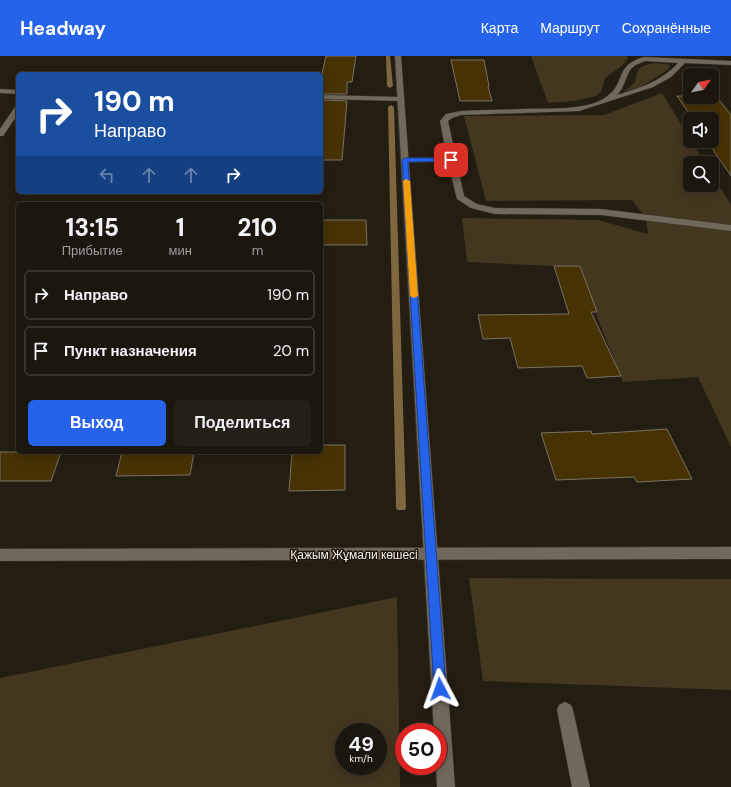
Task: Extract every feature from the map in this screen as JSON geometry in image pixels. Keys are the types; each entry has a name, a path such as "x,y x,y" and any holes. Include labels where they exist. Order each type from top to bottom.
{"main road":[{"path":"398,56 446,787"},
{"path":"607,100 620,88 626,70 631,65 644,58 683,61 731,62"},
{"path":"683,61 676,70 652,86 592,106 575,110 461,113 449,116 444,120 451,160 460,197 474,206 495,211 601,212 731,228"},
{"path":"0,91 16,92"},
{"path":"323,97 401,99"},
{"path":"0,134 16,113"},
{"path":"405,160 451,160"},
{"name":"Қажым Жұмали көшесі","path":"0,555 431,556 731,553"},
{"path":"565,710 581,787"}],"shaded area":[{"path":"531,56 627,56 628,58 623,65 605,78 601,92 596,96 574,101 548,103"},
{"path":"657,63 670,65 669,69 642,86 624,92 635,82 637,73 641,67"},
{"path":"662,93 683,127 683,148 696,148 701,156 683,156 683,192 719,192 719,185 731,205 731,447 698,377 623,382 597,317 597,312 580,266 467,262 462,218 598,220 648,234 646,218 632,200 486,201 464,116 604,115"},
{"path":"469,578 731,579 731,690 483,681"},
{"path":"397,597 399,723 395,723 395,775 400,775 400,787 0,787 0,678"}],"building":[{"path":"326,56 356,56 352,82 347,82 347,94 323,94 322,72"},
{"path":"451,60 484,60 492,101 460,101"},
{"path":"677,96 683,96 683,104 719,104 719,100 731,115 731,176 719,158 719,156 717,156 712,148 719,148 719,112 688,112"},
{"path":"323,100 347,101 342,160 323,160"},
{"path":"323,220 366,220 367,245 323,245"},
{"path":"554,266 580,266 597,312 591,312 621,376 587,378 582,366 518,368 510,338 483,339 478,315 569,314"},
{"path":"667,429 692,479 637,482 634,477 556,480 541,433 591,431 592,434"},
{"path":"323,445 345,445 345,490 289,491 292,454 323,454"},
{"path":"0,452 16,452 16,454 60,454 51,481 0,481"},
{"path":"122,454 194,454 190,475 116,476"}],"waterway":[{"path":"388,56 390,86"},
{"path":"391,107 401,507"}],"slow traffic":[{"path":"406,181 414,296"}],"route":[{"path":"440,689 405,160 451,160"}]}
